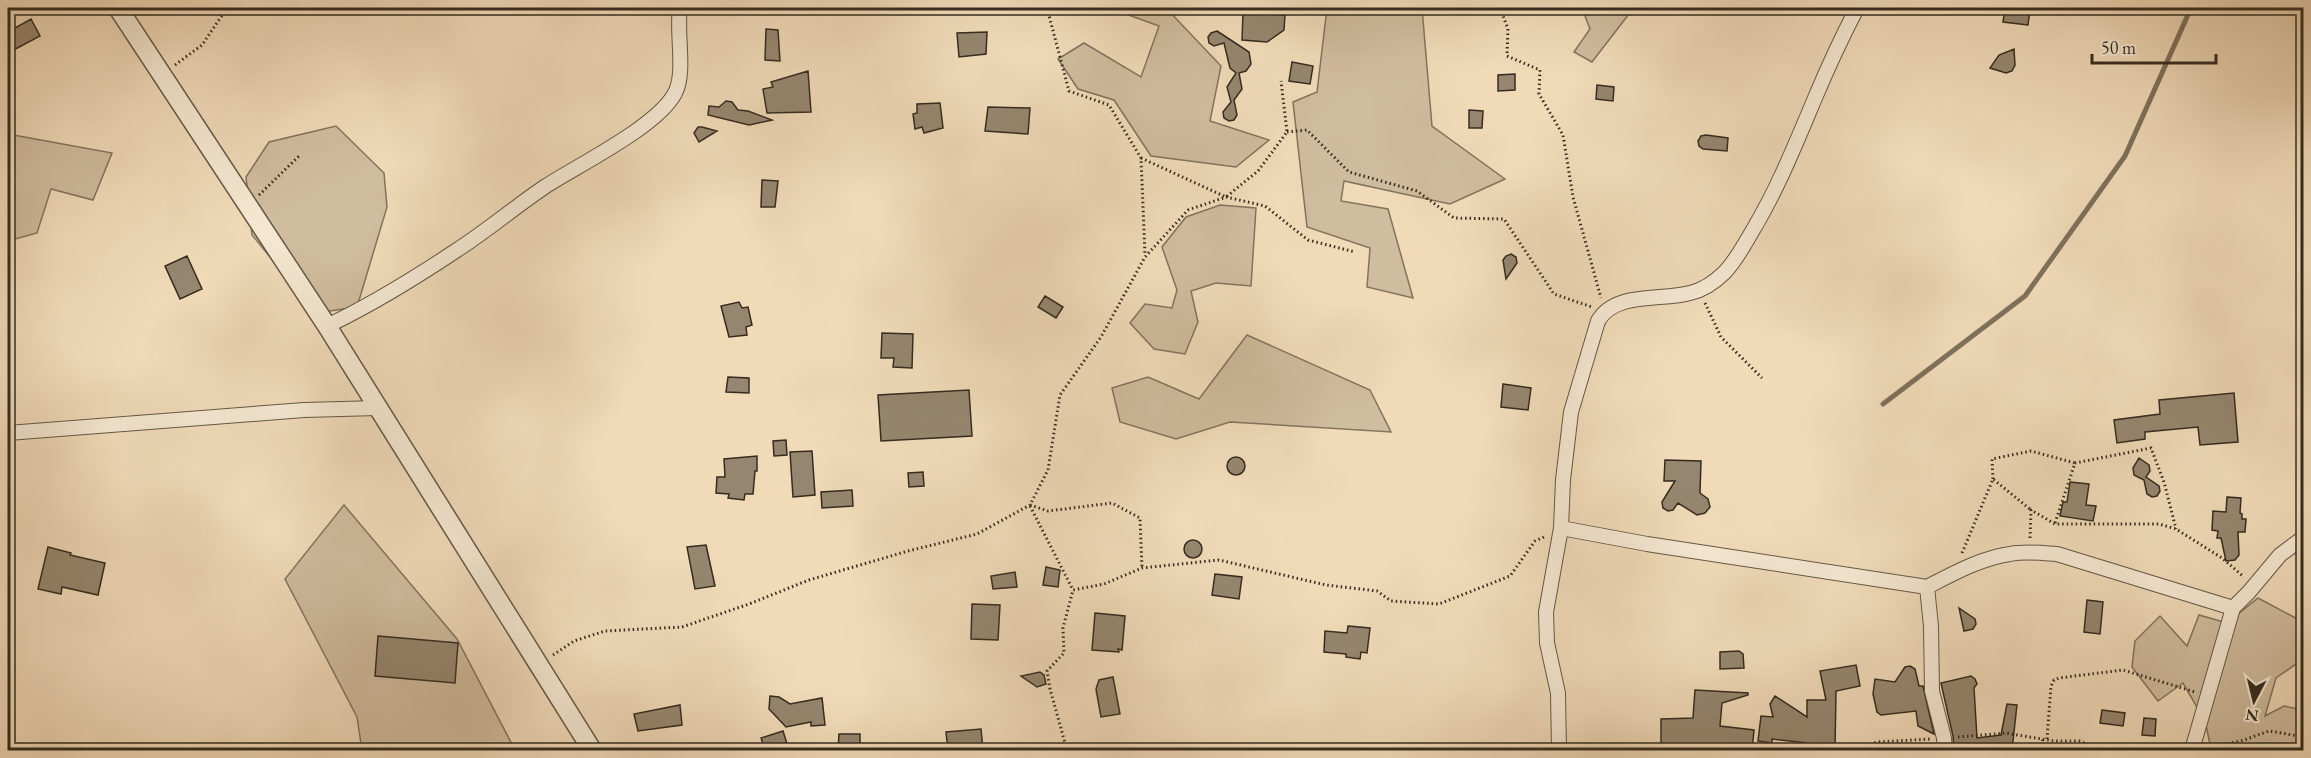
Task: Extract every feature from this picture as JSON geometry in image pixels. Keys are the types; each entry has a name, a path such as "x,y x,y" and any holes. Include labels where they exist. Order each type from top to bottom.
{"street":[{"path":"118,8 327,326 592,750"},
{"path":"327,326 370,305 459,249 540,191 652,120 667,104 678,84 680,67 677,23 680,8"},
{"path":"1559,750 1558,693 1547,643 1546,612 1561,528 1563,480 1571,412 1598,321 1605,311 1623,302 1688,294 1699,290 1723,274 1736,260 1763,214 1792,155 1825,74 1857,8"},
{"path":"8,433 304,410 378,408"},
{"path":"1561,528 1647,544 1927,587 1960,570 2008,554 2030,552 2057,554 2233,608"},
{"path":"2192,750 2233,608 2255,586 2280,555 2304,537"},
{"path":"1927,587 1931,626 1932,692 1944,744"}],"path":[{"path":"162,75 202,45 227,8"},
{"path":"1047,8 1069,91 1109,105 1141,158 1145,257"},
{"path":"1500,8 1508,29 1507,56 1540,70 1539,94 1563,135 1573,197 1605,311"},
{"path":"539,664 574,640 605,631 682,627 809,580 908,551 977,534 1030,506 1048,470 1060,395 1101,337 1145,257 1188,210 1226,197 1258,171 1287,132 1281,81"},
{"path":"1287,132 1307,130 1349,172 1417,191 1454,218 1504,219 1554,294 1605,311"},
{"path":"248,205 299,156"},
{"path":"1141,158 1226,197 1265,206 1308,240 1355,252"},
{"path":"1699,290 1721,337 1762,378"},
{"path":"1960,570 1962,548 1993,479 1992,459 2031,451 2075,463 2151,448 2164,482 2176,529"},
{"path":"2055,524 2075,463"},
{"path":"1993,479 2031,510 2055,524 2160,524 2176,529 2222,558 2255,586"},
{"path":"1030,506 1048,511 1112,503 1140,518 1142,568"},
{"path":"1030,506 1073,590 1063,628 1064,653 1047,671 1067,750"},
{"path":"2030,552 2031,510"},
{"path":"1073,590 1104,584 1142,568 1219,560 1326,585 1377,591 1391,601 1439,604 1510,576 1535,541 1561,528"},
{"path":"2041,750 2045,739 2051,686 2054,680 2059,678 2123,670 2208,696"},
{"path":"2203,750 2269,731 2304,737"},
{"path":"1853,750 1877,742 1944,744 2006,733 2079,741 2102,750"}],"shaded area":[{"path":"1120,8 1166,8 1221,66 1210,121 1269,140 1236,167 1151,156 1114,100 1078,89 1058,59 1084,43 1141,77 1159,26 1120,12"},
{"path":"1327,8 1422,8 1432,126 1505,179 1450,204 1344,181 1341,201 1388,209 1413,298 1367,287 1370,248 1307,227 1293,102 1317,92"},
{"path":"1582,8 1677,8 1629,14 1592,62 1574,52 1590,29"},
{"path":"336,126 384,173 387,207 357,307 316,313 252,235 246,177 269,142"},
{"path":"8,134 112,153 93,200 51,189 37,233 8,241"},
{"path":"1220,205 1256,208 1251,286 1216,283 1191,291 1198,322 1185,354 1154,349 1130,323 1145,304 1172,308 1177,290 1162,247 1186,217"},
{"path":"1247,335 1370,390 1391,432 1230,422 1176,439 1120,422 1112,388 1148,377 1199,399"},
{"path":"344,505 457,639 515,750 362,750 357,717 285,579"},
{"path":"2258,598 2303,622 2303,659 2276,678 2265,716 2284,706 2303,710 2303,750 2215,750 2210,744 2205,721 2183,683 2158,701 2132,667 2135,641 2160,616 2187,646 2199,615 2227,623"}],"building":[{"path":"2005,8 2030,9 2028,25 2003,22"},
{"path":"1243,13 1285,15 1284,30 1267,42 1242,40"},
{"path":"31,19 40,36 8,53 8,32"},
{"path":"766,29 778,30 780,61 765,60"},
{"path":"1217,31 1249,52 1251,64 1246,71 1239,73 1242,89 1234,100 1237,115 1234,120 1229,121 1224,118 1223,112 1231,102 1227,87 1236,73 1230,68 1224,43 1214,46 1209,43 1208,37"},
{"path":"987,32 986,54 959,57 957,33"},
{"path":"2014,49 2015,65 2012,71 2006,73 1990,68 1999,55"},
{"path":"1292,62 1313,66 1310,84 1289,81"},
{"path":"808,71 811,112 767,113 763,89 773,87 771,82"},
{"path":"1515,74 1515,90 1498,91 1498,75"},
{"path":"1597,85 1614,87 1613,101 1596,99"},
{"path":"726,101 732,102 738,110 748,111 772,120 749,125 708,115 709,106 719,107"},
{"path":"940,103 943,128 924,133 922,127 915,129 913,114 917,113 917,104"},
{"path":"988,107 1030,108 1028,134 985,131"},
{"path":"1469,110 1483,111 1482,128 1469,128"},
{"path":"698,127 717,131 699,142 694,133"},
{"path":"1701,136 1728,138 1727,151 1703,149 1699,146 1698,141"},
{"path":"762,180 778,181 775,207 761,207"},
{"path":"1511,254 1516,257 1517,263 1506,279 1503,260"},
{"path":"187,256 202,289 180,299 165,266"},
{"path":"1045,296 1063,307 1056,318 1038,307"},
{"path":"739,302 742,308 748,307 752,325 746,327 747,335 729,337 721,306"},
{"path":"882,333 913,334 912,368 893,367 894,358 881,358"},
{"path":"728,377 749,378 749,393 726,392"},
{"path":"1503,384 1531,388 1528,410 1501,407"},
{"path":"969,390 972,436 881,441 878,395"},
{"path":"2234,393 2238,442 2200,445 2198,427 2145,432 2145,439 2117,443 2114,420 2160,414 2159,400"},
{"path":"786,440 787,455 774,456 773,441"},
{"path":"812,451 815,495 793,497 790,452"},
{"path":"757,456 753,494 745,494 744,500 728,498 729,494 716,493 717,477 725,477 724,459"},
{"path":"1236,457 1242,460 1245,466 1242,472 1236,475 1230,472 1227,466 1230,460"},
{"path":"2139,458 2149,465 2150,471 2146,477 2159,486 2160,491 2157,496 2152,497 2147,494 2144,480 2134,475 2133,468"},
{"path":"1665,460 1701,461 1700,493 1708,499 1710,507 1705,513 1697,515 1678,503 1673,510 1668,511 1663,508 1662,502 1675,481 1664,481"},
{"path":"923,472 924,486 909,487 908,473"},
{"path":"2070,482 2089,484 2086,505 2096,506 2093,521 2060,516 2063,502 2067,502"},
{"path":"852,490 853,506 822,508 821,492"},
{"path":"2227,497 2241,498 2240,513 2242,519 2246,519 2245,532 2238,532 2239,555 2235,560 2226,561 2221,538 2217,538 2218,531 2212,530 2213,511 2226,512"},
{"path":"1193,540 1199,543 1202,549 1199,555 1193,558 1187,555 1184,549 1187,543"},
{"path":"706,545 715,586 695,589 687,547"},
{"path":"48,547 105,563 98,595 62,587 61,594 38,589"},
{"path":"1046,567 1060,570 1058,587 1043,585"},
{"path":"1015,572 1017,587 993,589 991,576"},
{"path":"1215,574 1242,577 1239,599 1212,595"},
{"path":"2087,600 2103,602 2100,634 2084,632"},
{"path":"972,604 1000,605 998,640 971,639"},
{"path":"1959,608 1975,619 1976,624 1973,629 1964,631"},
{"path":"1095,613 1125,616 1122,650 1118,649 1119,652 1092,650"},
{"path":"1348,626 1370,628 1367,653 1361,652 1360,659 1346,657 1346,654 1324,652 1325,631 1347,633"},
{"path":"378,636 458,643 455,683 375,676"},
{"path":"1739,651 1743,654 1744,668 1720,669 1720,652"},
{"path":"1856,665 1860,686 1836,691 1835,750 1807,749 1807,743 1772,739 1772,743 1758,741 1761,716 1773,717 1770,704 1775,696 1807,717 1807,700 1826,700 1820,671"},
{"path":"1910,666 1915,669 1919,686 1923,686 1934,734 1918,726 1916,711 1881,715 1877,712 1873,694 1875,679 1895,682 1905,667"},
{"path":"1040,672 1044,675 1046,684 1037,687 1021,676"},
{"path":"1971,676 1977,684 1974,688 1977,738 2001,735 2007,704 2017,705 2012,750 1954,750 1941,683"},
{"path":"1113,677 1120,714 1101,717 1096,689 1099,680"},
{"path":"1695,690 1748,693 1748,695 1722,703 1720,726 1754,730 1752,750 1724,750 1695,747 1696,745 1661,746 1661,719 1693,718"},
{"path":"770,696 779,697 790,704 822,698 825,725 811,726 811,722 786,727 769,709"},
{"path":"680,705 682,725 638,731 634,714"},
{"path":"2102,710 2125,713 2123,726 2100,723"},
{"path":"2144,718 2156,719 2155,736 2142,735"},
{"path":"981,729 983,750 948,750 946,732"},
{"path":"783,731 789,750 765,750 761,738"},
{"path":"839,734 860,734 860,750 838,750"}],"waterway":[{"path":"1883,404 2025,296 2125,156 2191,8"}]}
